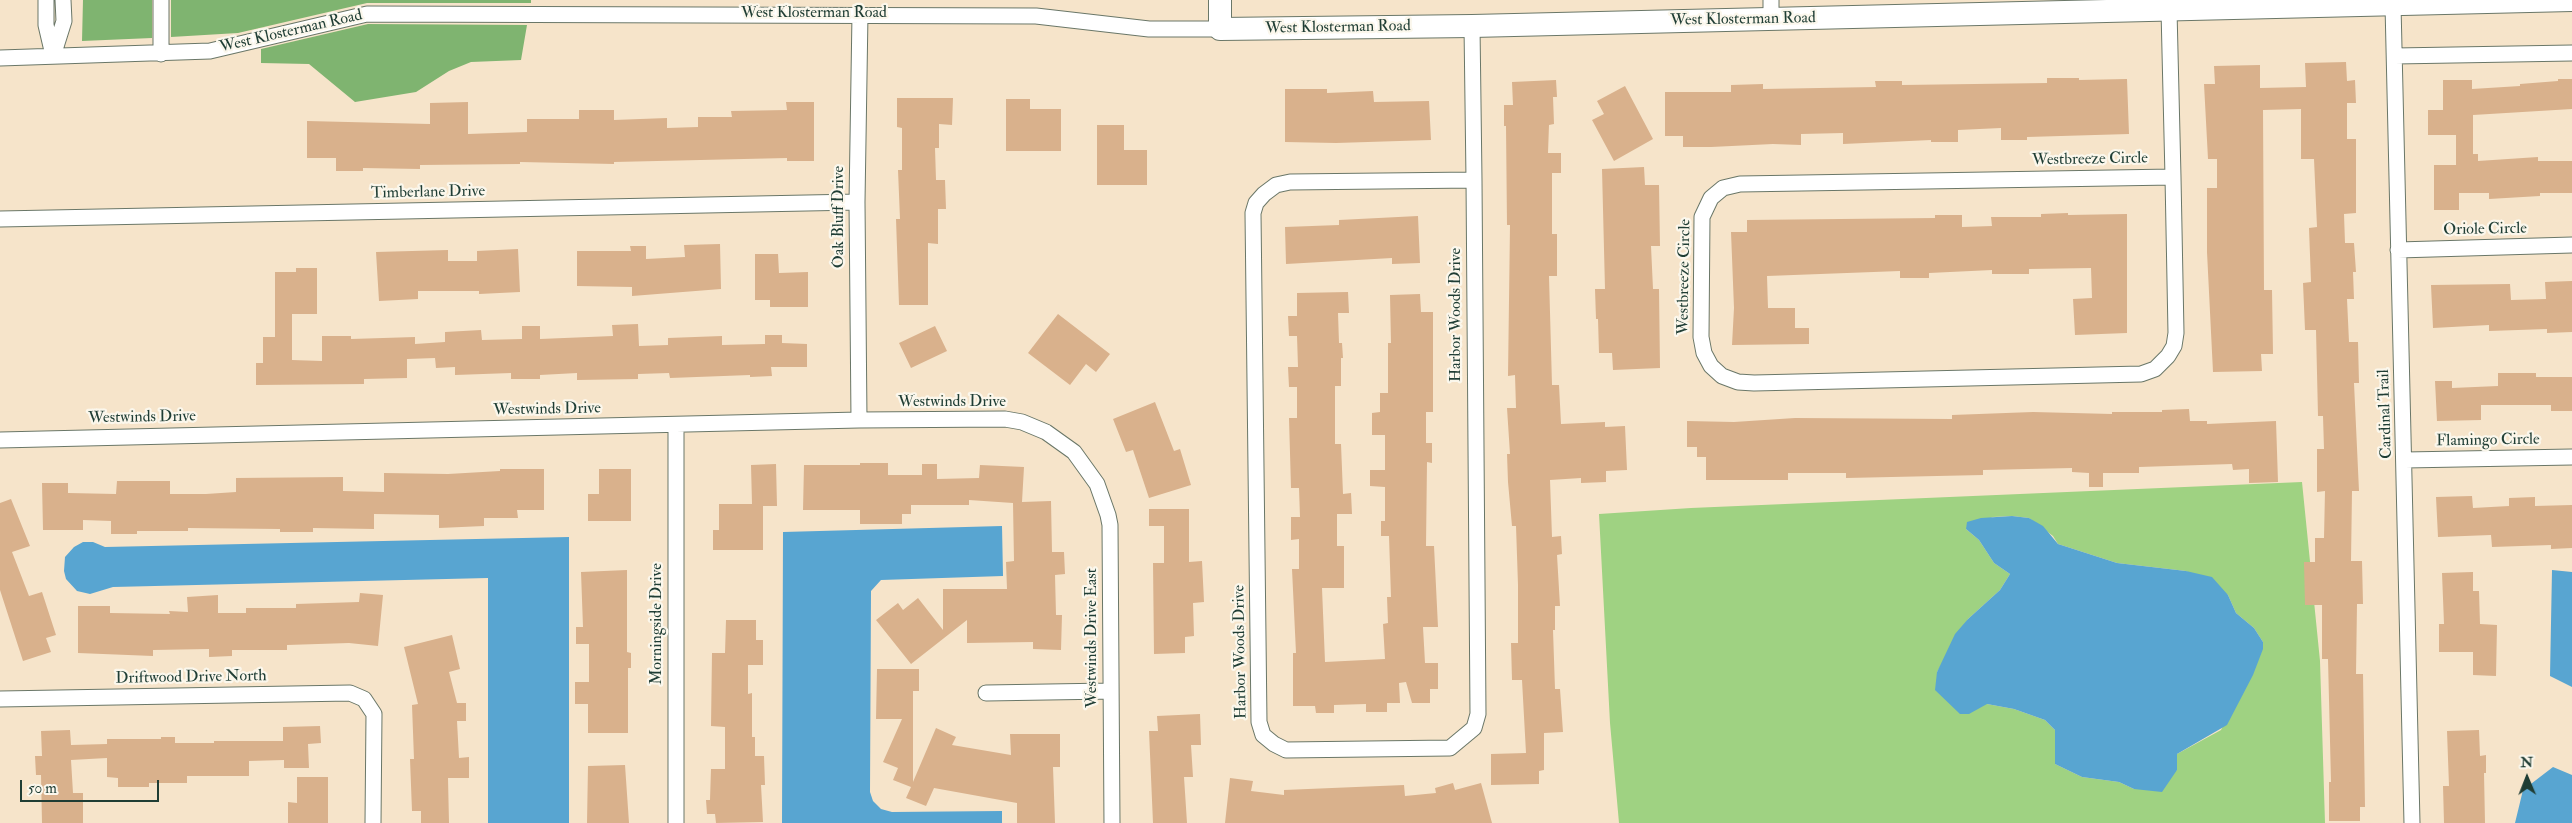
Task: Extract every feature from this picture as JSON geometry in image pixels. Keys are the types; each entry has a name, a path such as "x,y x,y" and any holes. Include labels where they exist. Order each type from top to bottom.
{"street":[{"path":"46,0 46,25 53,56"},
{"path":"53,56 64,21 63,0"},
{"path":"161,0 161,54"},
{"path":"1220,0 1220,29"},
{"name":"West Klosterman Road","path":"0,58 210,51 367,14 860,14 929,7 1036,16 1149,29 1220,29 1472,26 1771,9 2169,10 2572,0"},
{"name":"Cardinal Trail","path":"2393,5 2412,823"},
{"name":"Westbreeze Circle","path":"2169,10 2173,176 2176,333 2174,346 2168,356 2155,369 2141,374 1754,383 1738,382 1722,376 1711,366 1704,353 1702,337 1702,217 1711,198 1723,188 1740,184 2173,176"},
{"name":"Oak Bluff Drive","path":"859,420 857,202 860,14"},
{"name":"Harbor Woods Drive","path":"1472,26 1474,180 1478,704 1474,728 1450,748 1286,750 1274,744 1263,734 1259,722 1253,214 1256,203 1276,185 1290,182 1474,180"},
{"path":"2395,56 2572,52"},
{"name":"Timberlane Drive","path":"0,219 857,202"},
{"name":"Oriole Circle","path":"2398,250 2572,245"},
{"name":"Westwinds Drive","path":"0,440 859,420 1005,419 1022,422 1057,438 1081,460"},
{"name":"Morningside Drive","path":"676,425 676,823"},
{"name":"Flamingo Circle","path":"2404,460 2572,457"},
{"name":"Westwinds Drive East","path":"1081,460 1101,493 1110,525 1112,823"},
{"path":"986,693 1110,691"},
{"name":"Driftwood Drive North","path":"0,700 342,692 364,699 374,714 373,823"}],"green space":[{"path":"83,0 152,0 152,38 82,41"},
{"path":"171,0 531,0 531,3 367,3 238,33 171,37"},
{"path":"368,24 527,25 521,60 471,62 449,71 416,92 355,102 309,64 261,63 261,49"},
{"path":"2302,482 2320,661 2325,823 1619,823 1610,723 1599,514 1691,508","holes":["2012,516 2029,518 2053,536 2058,544 2117,563 2186,571 2228,595 2236,613 2254,628 2263,642 2221,730 2177,754 2177,770 2134,789 2119,782 2082,777 2055,764 2055,730 2045,720 2014,709 1987,704 1937,672 1968,619 2000,590 2010,574 1994,563 1979,540 1966,529 1993,517"]}],"water":[{"path":"2012,516 2029,518 2043,526 2058,544 2117,563 2186,571 2212,577 2228,595 2236,613 2254,628 2263,642 2263,649 2253,675 2227,725 2177,754 2177,770 2162,792 2134,789 2119,782 2082,777 2055,764 2055,730 2045,720 2014,709 1987,704 1969,714 1960,714 1935,690 1937,672 1955,634 1968,619 2000,590 2010,574 1994,563 1979,540 1966,529 1967,522 1981,518"},
{"path":"1002,526 1003,576 881,580 871,591 870,792 873,801 881,809 892,812 1002,811 1002,823 782,823 783,532"},
{"path":"569,537 569,823 488,823 488,578 113,587 90,594 77,591 66,579 64,571 65,557 74,547 83,542 93,542 105,547"},
{"path":"2552,570 2572,572 2572,687 2550,676"},
{"path":"2553,767 2572,775 2572,823 2515,823 2523,790"}],"building":[{"path":"2346,62 2347,81 2355,80 2356,103 2347,103 2347,139 2356,139 2356,213 2344,214 2345,243 2354,243 2356,272 2353,272 2354,299 2347,299 2349,342 2358,342 2359,383 2354,383 2359,491 2352,491 2351,561 2362,561 2363,604 2357,604 2356,674 2363,674 2365,807 2360,807 2360,821 2329,821 2329,782 2331,782 2328,659 2322,659 2322,605 2305,605 2304,562 2315,562 2315,538 2324,538 2325,491 2317,492 2317,449 2324,449 2323,416 2318,416 2316,330 2305,330 2303,283 2311,282 2309,228 2317,227 2314,159 2301,159 2301,109 2263,110 2264,290 2272,290 2273,354 2261,354 2262,371 2213,372 2207,252 2207,188 2217,188 2217,159 2208,159 2204,84 2215,84 2214,66 2260,65 2260,88 2306,87 2305,63"},
{"path":"2047,78 2079,78 2079,80 2127,79 2129,134 2027,137 2027,140 2001,140 2001,128 1958,130 1958,142 1931,142 1931,140 1843,144 1843,133 1801,134 1801,145 1773,144 1711,147 1683,147 1683,136 1665,136 1665,92 1731,92 1731,85 1763,84 1763,89 1876,87 1875,81 1902,81 1902,85 2047,83"},
{"path":"2558,79 2572,79 2572,109 2473,115 2473,154 2478,154 2478,161 2538,157 2538,161 2572,161 2572,193 2540,193 2540,196 2489,199 2489,193 2459,193 2459,210 2434,210 2434,165 2456,165 2456,135 2428,135 2428,110 2443,110 2443,80 2472,80 2472,89 2520,86 2520,84 2558,81"},
{"path":"1556,80 1557,97 1553,97 1554,124 1549,125 1548,153 1561,153 1561,173 1552,173 1552,234 1557,234 1557,276 1549,276 1552,385 1559,385 1561,424 1605,422 1605,427 1625,426 1627,470 1606,471 1606,482 1581,483 1581,478 1550,480 1552,537 1561,536 1562,554 1557,555 1560,606 1555,606 1555,630 1553,630 1555,689 1560,689 1563,732 1544,733 1544,770 1539,771 1539,784 1491,785 1491,754 1526,753 1522,680 1512,680 1511,643 1518,643 1518,585 1516,526 1512,526 1508,482 1507,454 1510,454 1507,408 1516,408 1515,375 1508,376 1510,225 1507,225 1504,105 1513,105 1512,82"},
{"path":"1625,86 1653,139 1614,161 1592,120 1604,114 1597,101"},
{"path":"1285,89 1327,89 1327,93 1373,91 1374,102 1429,101 1431,140 1336,143 1285,142"},
{"path":"897,98 953,98 952,125 939,124 939,148 935,148 936,180 945,180 946,209 938,209 938,244 928,243 928,305 899,305 896,219 900,219 898,170 902,170 902,128 897,127"},
{"path":"1006,99 1030,99 1030,109 1061,109 1061,151 1006,151"},
{"path":"468,102 468,134 527,132 527,119 579,119 579,110 614,110 614,120 667,118 667,128 698,127 698,117 732,117 731,111 787,110 786,102 814,102 814,161 787,161 787,158 614,162 614,164 520,162 520,164 420,165 420,169 363,168 363,171 336,171 336,158 307,158 307,121 430,124 430,103"},
{"path":"1097,125 1124,125 1124,150 1147,150 1147,185 1097,185"},
{"path":"1644,167 1645,185 1659,185 1660,246 1651,246 1653,289 1659,289 1660,368 1613,370 1612,353 1599,353 1598,319 1596,319 1595,289 1605,289 1602,169"},
{"path":"2068,213 2068,215 2127,214 2127,333 2075,335 2073,299 2092,298 2091,268 2029,269 2029,274 1992,274 1992,270 1929,273 1929,278 1900,278 1900,271 1767,276 1768,308 1795,308 1795,328 1809,328 1809,344 1732,345 1734,308 1731,232 1747,232 1747,220 1935,218 1935,215 1962,215 1962,227 1992,226 1991,217 2041,217 2041,214"},
{"path":"1418,216 1420,263 1392,264 1392,258 1286,264 1285,227 1339,225 1339,220"},
{"path":"720,244 721,289 632,296 632,287 577,286 577,251 631,251 630,246 646,246 646,259 685,257 684,245"},
{"path":"518,249 520,292 479,294 479,291 418,291 418,299 379,301 376,252 448,250 448,261 477,261 477,251"},
{"path":"755,254 778,254 779,273 808,272 808,307 770,307 770,300 755,300"},
{"path":"296,268 317,268 317,314 292,314 292,360 322,361 322,336 351,336 351,339 415,337 415,344 445,342 445,332 481,330 482,340 522,339 522,326 540,326 540,339 613,336 612,325 638,324 639,346 668,345 668,338 722,336 722,345 765,344 765,335 782,335 782,343 807,344 807,367 771,367 772,376 750,377 750,375 670,378 669,373 638,374 638,379 577,380 577,373 540,375 540,379 511,379 511,373 455,375 455,367 436,368 435,358 407,359 407,378 364,379 364,384 256,385 256,363 263,363 263,337 275,337 275,272 296,272"},
{"path":"2572,281 2572,332 2547,333 2547,329 2489,331 2489,325 2433,328 2431,285 2510,284 2511,300 2546,299 2545,282"},
{"path":"1348,292 1349,313 1338,313 1339,343 1342,343 1343,358 1341,358 1341,386 1335,386 1335,444 1341,444 1343,494 1351,493 1352,514 1337,514 1337,546 1344,546 1344,588 1322,588 1325,662 1385,659 1383,624 1388,623 1387,597 1391,597 1389,536 1381,536 1381,521 1385,521 1385,487 1370,486 1370,470 1385,470 1385,435 1372,435 1372,413 1380,412 1380,393 1388,393 1388,343 1391,343 1390,295 1420,294 1421,312 1433,312 1433,412 1426,412 1426,443 1432,443 1432,463 1427,462 1426,546 1434,546 1438,627 1423,627 1425,663 1438,663 1438,689 1430,689 1430,703 1412,703 1406,682 1399,683 1400,703 1387,703 1387,712 1366,712 1366,704 1334,705 1334,713 1316,713 1315,706 1293,706 1293,653 1296,653 1292,569 1299,569 1299,539 1291,540 1291,517 1300,517 1299,488 1291,488 1289,418 1297,418 1297,387 1289,387 1288,367 1298,367 1297,336 1289,336 1288,316 1297,316 1297,293"},
{"path":"1058,314 1110,354 1096,372 1086,364 1070,385 1028,353"},
{"path":"935,326 947,351 911,368 899,343"},
{"path":"2498,373 2536,373 2536,377 2572,377 2572,411 2551,411 2551,405 2481,405 2481,420 2437,421 2435,381 2452,381 2452,388 2498,386"},
{"path":"1155,402 1174,451 1180,449 1191,485 1149,498 1133,450 1126,452 1113,419"},
{"path":"2189,409 2190,421 2207,421 2207,424 2276,421 2278,482 2249,483 2249,469 2233,470 2232,464 2139,467 2139,473 2103,473 2103,487 2089,487 2089,473 2072,472 2072,468 1983,470 1983,475 1846,478 1846,473 1788,473 1788,480 1706,480 1706,457 1697,457 1697,447 1687,447 1687,421 1734,422 1795,418 1952,419 1952,415 2033,412 2112,414 2112,412 2162,412 2162,410"},
{"path":"860,463 888,463 888,475 922,475 922,464 937,464 937,479 979,478 980,465 1024,467 1022,502 1051,501 1052,552 1064,552 1065,574 1055,575 1056,615 1062,615 1061,650 1033,649 1033,642 967,643 967,620 911,664 876,620 898,603 903,610 918,598 943,630 943,589 1007,589 1006,562 1014,561 1013,503 969,500 969,505 911,505 911,514 902,514 902,524 860,524 860,510 803,510 804,465 860,465"},
{"path":"776,464 777,506 763,506 763,550 713,550 713,530 719,530 719,504 752,504 751,465"},
{"path":"500,469 544,469 544,510 517,510 518,518 484,518 484,526 439,528 439,515 374,514 374,529 313,528 313,532 280,532 280,529 188,528 188,531 137,531 137,534 111,534 111,521 83,520 83,530 43,530 42,483 68,483 68,493 116,494 117,481 170,481 170,494 206,494 236,492 236,478 343,477 343,491 384,492 384,473 448,474 500,471"},
{"path":"599,469 631,469 631,521 588,521 588,494 599,494"},
{"path":"2472,496 2473,508 2509,506 2509,498 2535,497 2535,506 2572,505 2572,548 2551,549 2551,545 2492,547 2491,535 2438,537 2436,497"},
{"path":"11,499 30,546 12,552 29,596 42,592 56,635 46,638 51,652 23,661 0,590 0,503"},
{"path":"1149,509 1189,509 1189,562 1202,561 1204,602 1193,603 1194,636 1185,637 1185,653 1154,654 1153,563 1164,563 1164,526 1149,526"},
{"path":"627,570 627,652 631,653 631,668 628,668 628,733 588,733 588,704 575,704 575,682 589,682 589,644 576,644 576,627 583,627 581,572"},
{"path":"2473,572 2473,591 2479,591 2480,624 2497,625 2496,676 2473,675 2473,652 2439,652 2439,624 2444,624 2442,573"},
{"path":"360,593 383,595 378,646 349,643 287,645 287,650 232,650 232,656 209,657 209,649 153,650 153,656 78,653 78,606 110,606 110,613 170,614 169,611 188,612 187,597 218,595 218,613 246,613 246,608 296,608 296,604 359,602"},
{"path":"726,620 756,620 756,640 763,640 763,665 748,665 748,694 752,693 752,737 755,737 755,756 764,756 765,785 761,785 763,822 716,823 715,814 707,814 706,800 710,800 711,769 725,769 725,727 711,726 712,653 725,653"},
{"path":"452,635 460,669 449,672 457,703 466,703 466,721 457,721 459,758 469,757 469,778 448,778 449,823 421,823 421,811 412,811 410,759 414,759 412,705 418,704 404,647"},
{"path":"877,669 919,669 919,691 913,691 913,782 936,728 956,737 952,745 1011,755 1010,734 1060,734 1060,767 1053,767 1055,823 1017,823 1017,803 934,788 926,806 906,798 911,787 893,780 898,768 883,762 902,719 876,719"},
{"path":"1200,714 1201,745 1191,745 1193,777 1184,777 1187,823 1153,823 1149,731 1158,731 1157,716"},
{"path":"320,726 321,743 308,744 309,768 284,768 284,760 249,761 249,776 187,776 187,783 149,783 149,787 118,787 118,778 107,777 107,758 71,760 73,793 83,793 83,823 42,823 41,775 36,775 35,756 42,756 41,731 70,730 71,745 107,744 107,739 161,739 161,737 175,737 175,743 214,743 214,741 283,741 283,727"},
{"path":"2479,730 2480,756 2486,755 2486,773 2484,773 2485,823 2444,823 2443,786 2449,786 2447,731"},
{"path":"625,765 629,823 587,823 588,766"},
{"path":"297,777 328,777 328,823 288,823 288,802 297,803"},
{"path":"1230,778 1253,781 1251,791 1284,795 1284,790 1404,785 1405,796 1436,793 1435,788 1453,783 1455,790 1481,783 1492,823 1225,823"}]}
